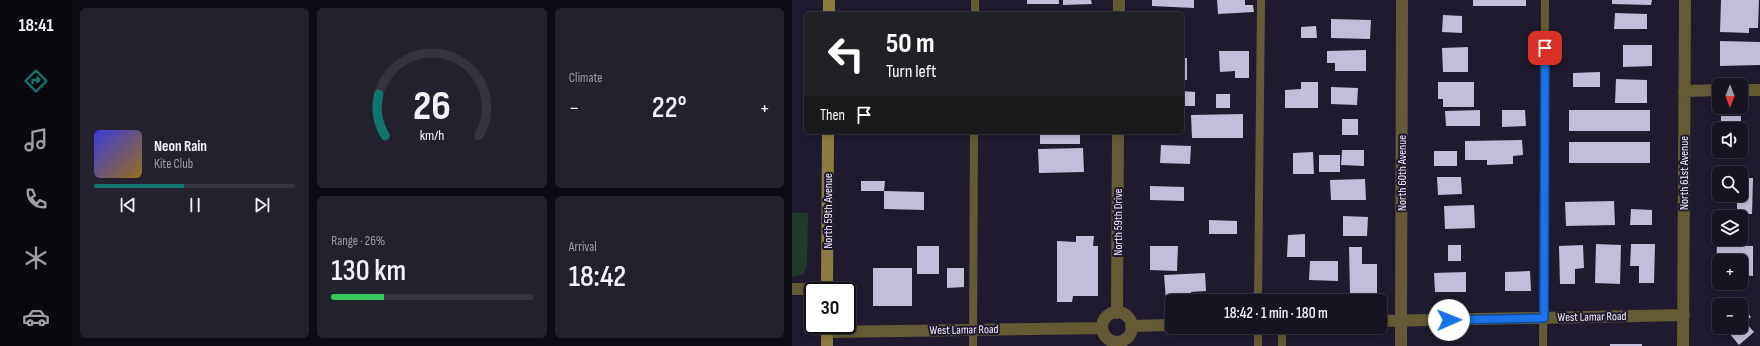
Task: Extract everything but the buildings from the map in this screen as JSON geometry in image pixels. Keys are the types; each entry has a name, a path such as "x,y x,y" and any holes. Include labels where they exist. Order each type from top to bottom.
{"main road":[{"path":"829,0 829,12"},
{"name":"North 59th Avenue","path":"827,282 828,134"},
{"path":"827,334 827,346"}],"street":[{"path":"1118,12 1119,0"},
{"name":"North 60th Avenue","path":"1401,346 1402,0"},
{"name":"North 61st Avenue","path":"1683,346 1685,0"},
{"path":"1684,91 1712,90"},
{"path":"1748,90 1760,90"},
{"name":"North 59th Drive","path":"1117,313 1118,134"},
{"path":"792,289 804,289"},
{"path":"1113,313 1122,313 1128,318 1131,326 1127,337 1117,344 1108,339 1102,328 1105,318 1113,313"},
{"name":"West Lamar Road","path":"1387,321 1684,315"},
{"path":"1131,326 1165,325"},
{"name":"West Lamar Road","path":"856,329 973,330 1102,328"}],"lane":[{"path":"975,0 975,12"},
{"path":"1258,294 1261,0"},
{"path":"1544,346 1545,0"},
{"path":"973,346 974,134"},
{"path":"1258,334 1258,346"},
{"path":"1282,334 1282,346"}],"green space":[{"path":"792,213 808,213 807,267 803,274 792,277"}],"route":[{"path":"1449,320 1544,318 1545,48"}]}
